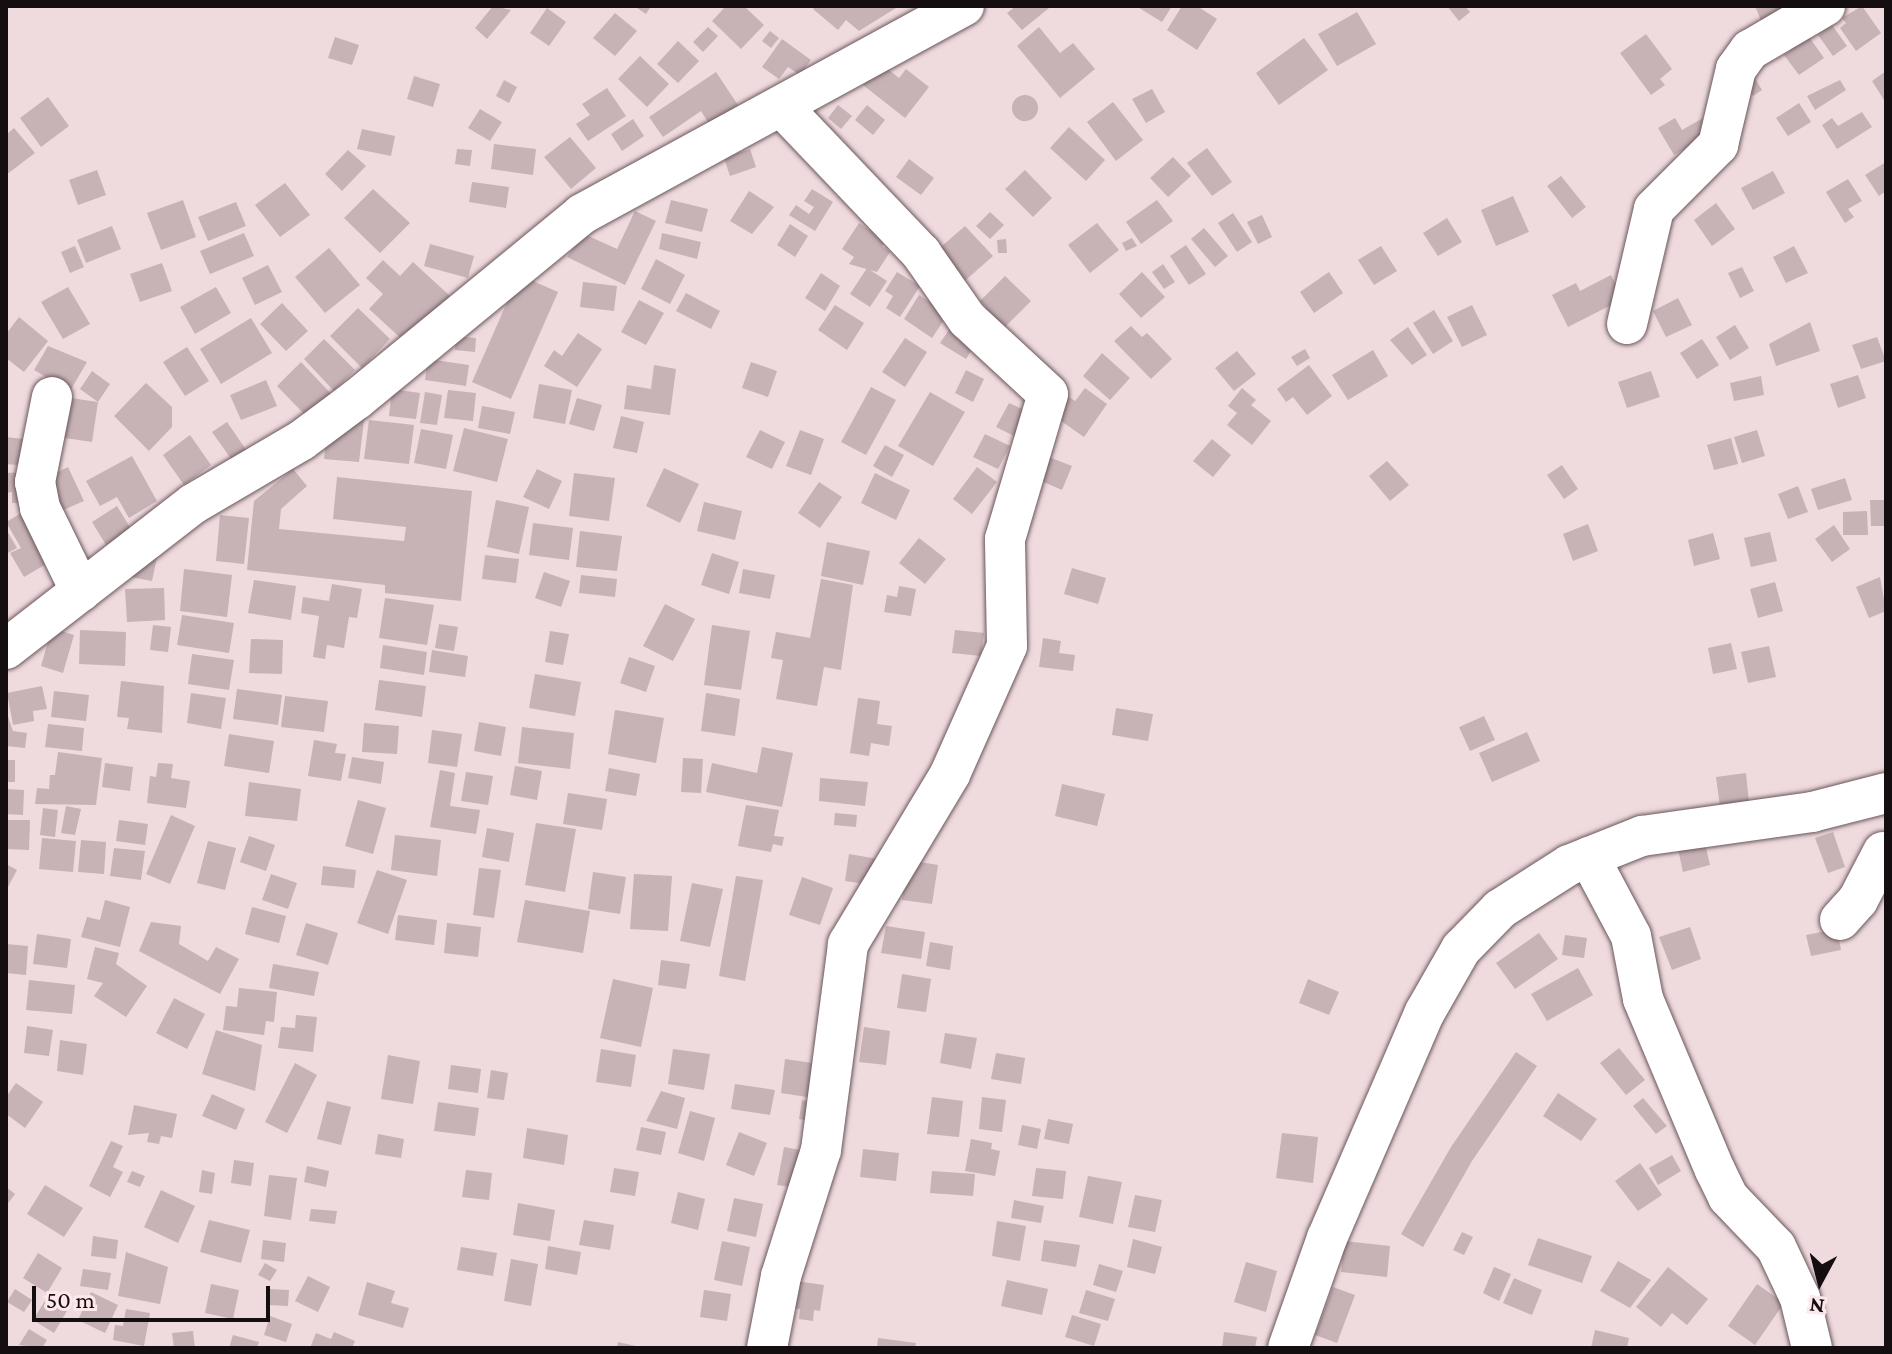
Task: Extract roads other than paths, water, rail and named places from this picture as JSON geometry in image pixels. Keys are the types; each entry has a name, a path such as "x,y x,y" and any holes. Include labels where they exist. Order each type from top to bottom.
{"street":[{"path":"6,649 193,504 302,440 357,399 582,214 783,108 964,6"},
{"path":"1627,324 1654,209 1718,145 1736,69 1750,50 1825,6"},
{"path":"767,1348 781,1276 821,1150 848,944 950,774 1007,646 1005,539 1048,394 967,319 921,253 783,108"},
{"path":"52,397 40,435 35,482 40,508 81,592"},
{"path":"1288,1348 1333,1223 1425,1012 1461,949 1500,909 1589,857 1642,836 1812,812 1876,796 1884,854 1858,900 1840,920"},
{"path":"1589,857 1631,936 1643,999 1715,1170 1728,1197 1776,1247 1800,1298 1812,1348"}]}
